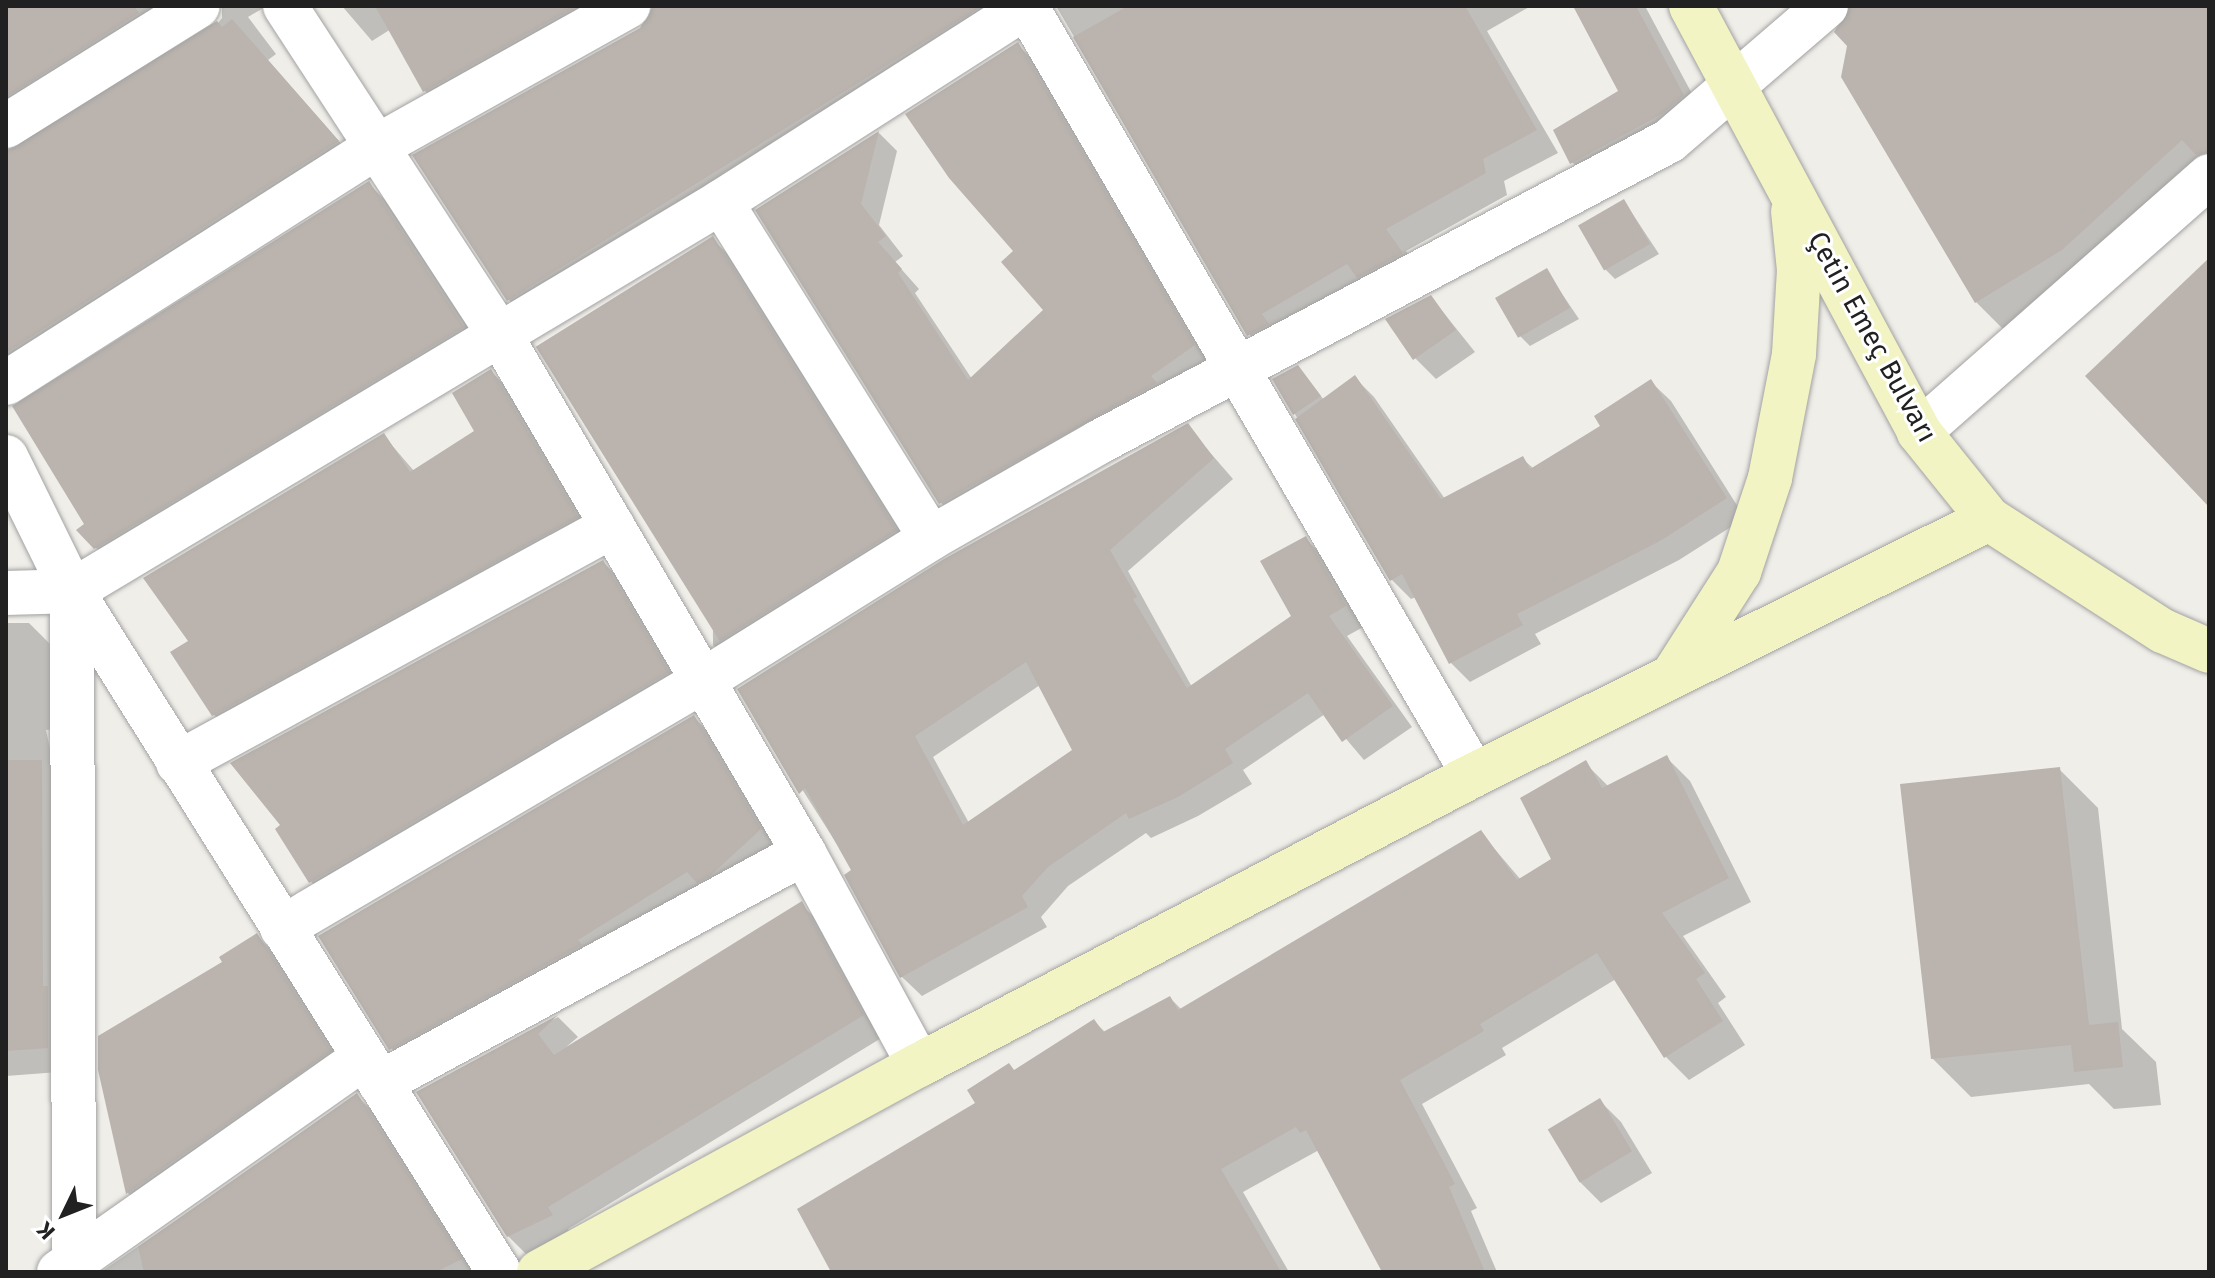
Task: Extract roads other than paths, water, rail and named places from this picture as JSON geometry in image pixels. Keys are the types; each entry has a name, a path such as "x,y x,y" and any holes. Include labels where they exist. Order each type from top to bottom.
{"street":[{"path":"6,126 198,6"},
{"path":"285,6 500,337 804,853 919,1065"},
{"path":"6,383 376,147 628,6"},
{"path":"6,593 72,591 721,202 1027,6 1474,775"},
{"name":"Çetin Emeç Bulvarı","path":"1691,6 1919,432 1989,519 2163,631 2209,651"},
{"path":"282,928 704,680 931,538 1236,370 1669,141 1826,6"},
{"path":"1919,432 2209,176"},
{"path":"1675,672 1739,572 1770,478 1795,340 1799,270 1791,189"},
{"path":"721,202 931,538"},
{"path":"6,457 72,591 499,1272"},
{"path":"539,1272 919,1065 1474,775 1675,672 1989,519"},
{"path":"178,763 613,526"},
{"path":"67,1267 72,591"},
{"path":"67,1267 372,1071 804,853"}]}
